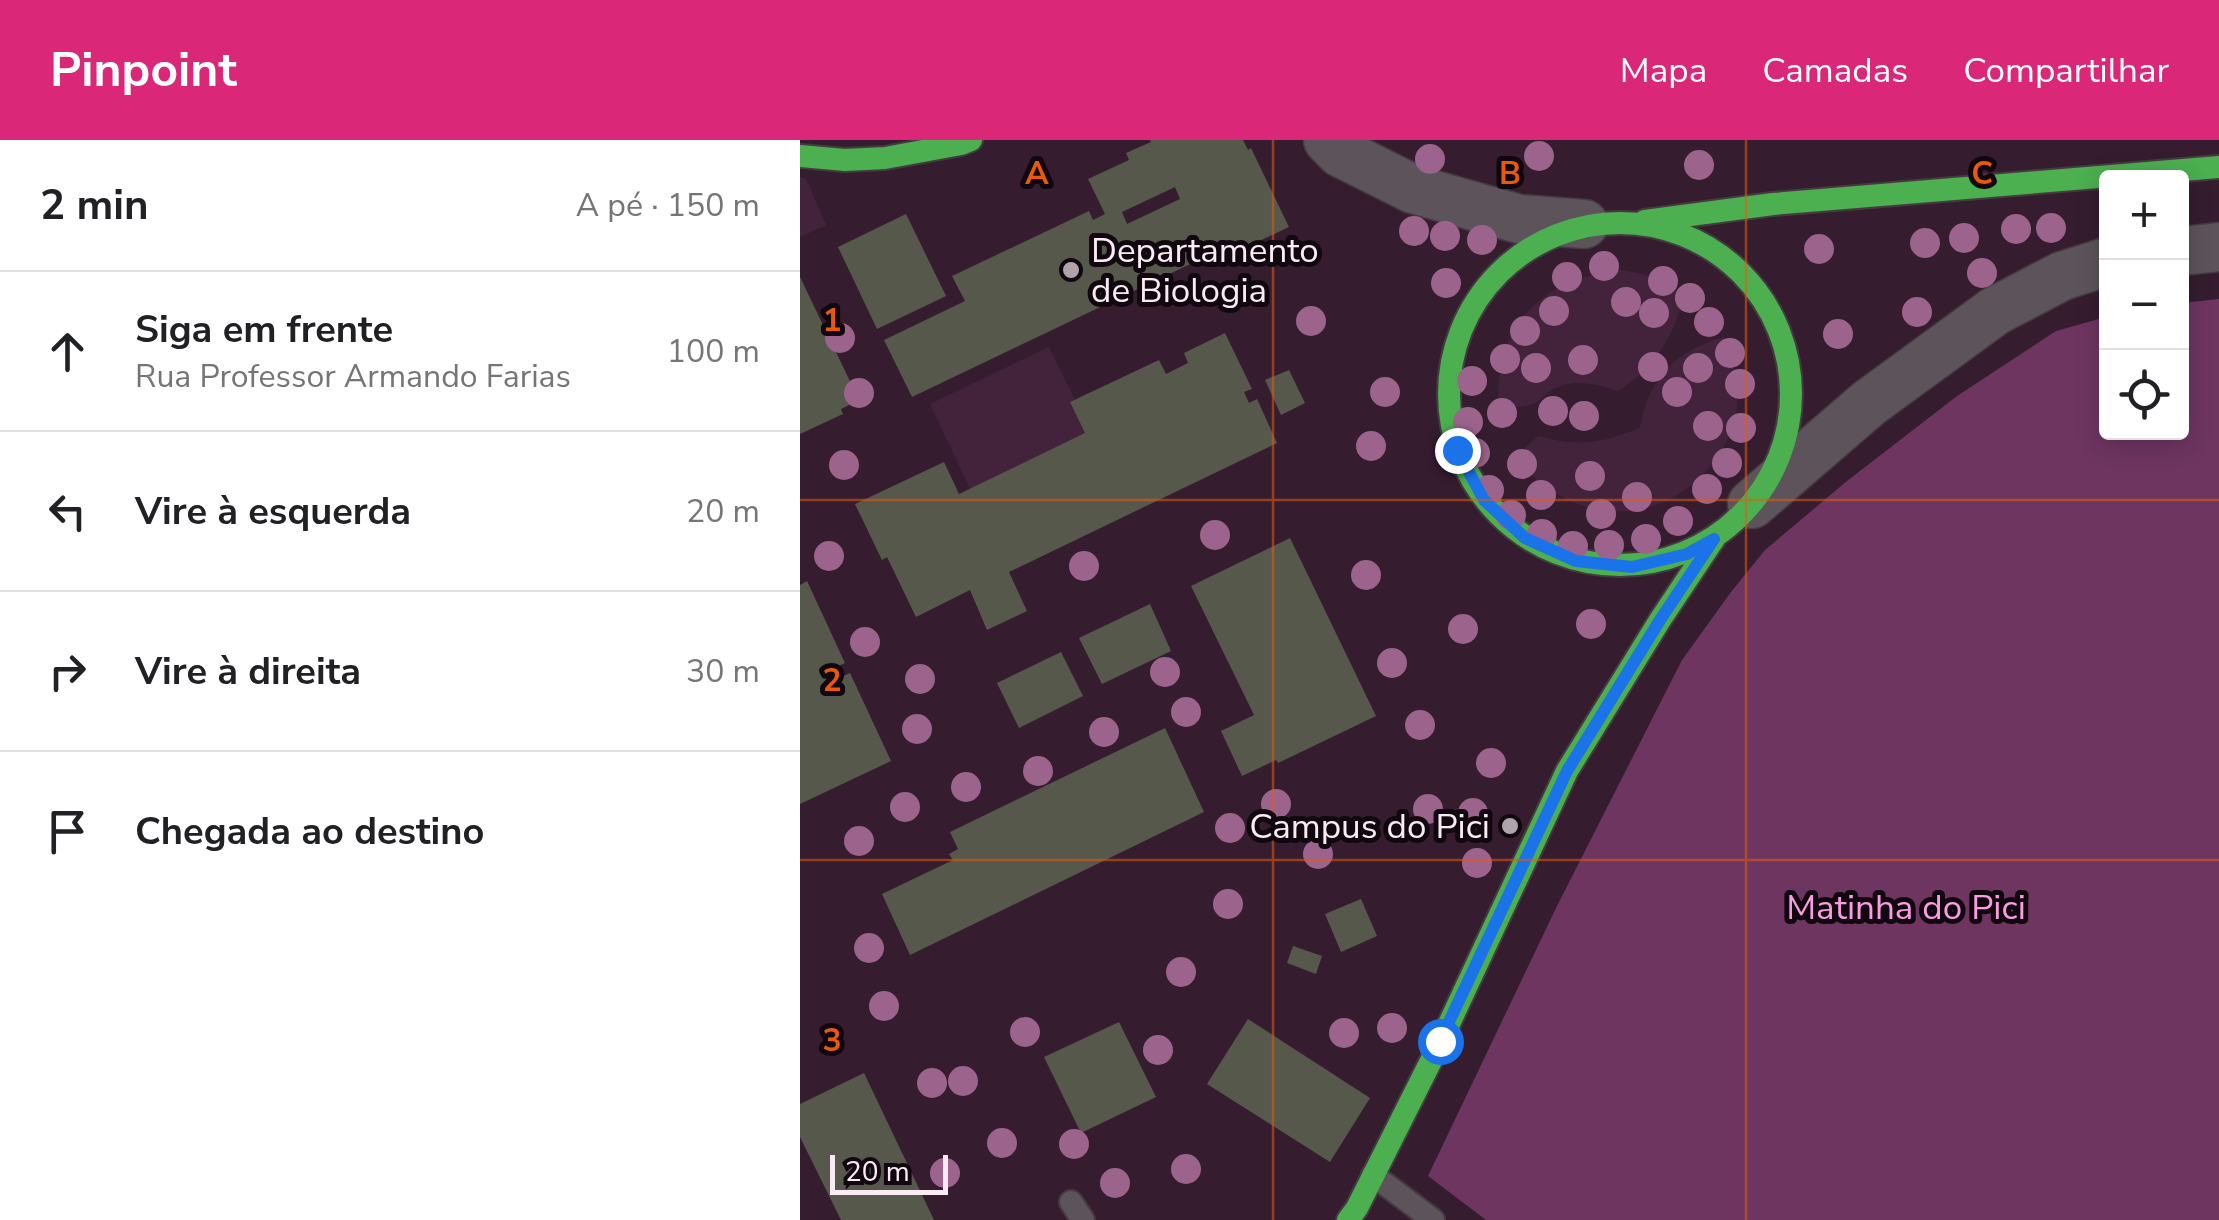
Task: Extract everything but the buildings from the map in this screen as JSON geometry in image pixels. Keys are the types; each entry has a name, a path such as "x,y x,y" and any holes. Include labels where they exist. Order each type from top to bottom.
{"street":[{"path":"1328,140 1342,154 1412,189 1519,219 1584,224 1642,222 1773,204 2219,166"},
{"path":"800,156 845,160 967,148"},
{"path":"1642,222 1684,234 1734,264 1770,310 1789,364 1789,423 1770,478 1752,504"},
{"path":"1584,224 1522,251 1482,290 1457,340 1448,395 1457,450 1484,500 1525,538 1576,561 1632,567 1687,554 1714,539 1869,403 1995,311 2062,276 2099,264"},
{"path":"2189,250 2219,248"},
{"path":"1348,1220 1440,1041 1567,771 1714,539"}],"lane":[{"path":"1373,1175 1433,1220"}],"shaded area":[{"name":"Campus do Pici","path":"800,140 2219,140 2219,1220 800,1220"},
{"path":"800,177 806,179 826,225 800,237"},
{"path":"1621,270 1654,278 1685,292 1676,322 1653,360 1618,391 1594,384 1569,384 1553,389 1529,405 1499,408 1504,353 1528,312 1568,284"},
{"path":"1724,337 1736,374 1736,413 1716,459 1680,493 1658,504 1609,511 1584,506 1557,494 1521,462 1525,448 1538,436 1590,442 1640,427 1650,394 1667,368 1692,350"},
{"path":"1049,347 1091,433 971,491 930,404"}],"green space":[{"name":"Matinha do Pici","path":"2219,299 2219,1220 1486,1220 1428,1176 1557,906 1682,660 1765,550 1957,396 2056,331 2099,319 2099,440 2189,440 2189,302"}],"traffic: fast":[{"path":"800,156 885,158 971,140"},
{"path":"1645,221 1773,204 2219,167"},
{"path":"1620,223 1653,226 1685,236 1715,252 1741,273 1762,299 1778,329 1788,361 1791,394 1788,427 1778,459 1762,489 1741,515 1715,536 1685,552 1653,562 1620,565 1587,562 1555,552 1525,536 1499,515 1478,489 1462,459 1452,427 1449,394 1452,361 1462,329 1478,299 1499,273 1525,252 1555,236 1587,226 1620,223"},
{"path":"1348,1220 1441,1041 1567,771 1714,539"}],"place":[{"name":"Departamento de Biologia","path":"1071,270"},
{"name":"Campus do Pici","path":"1510,826"}],"route":[{"path":"1440,1041 1567,771 1714,539 1687,554 1632,567 1576,561 1525,538 1484,500 1457,450"}]}
